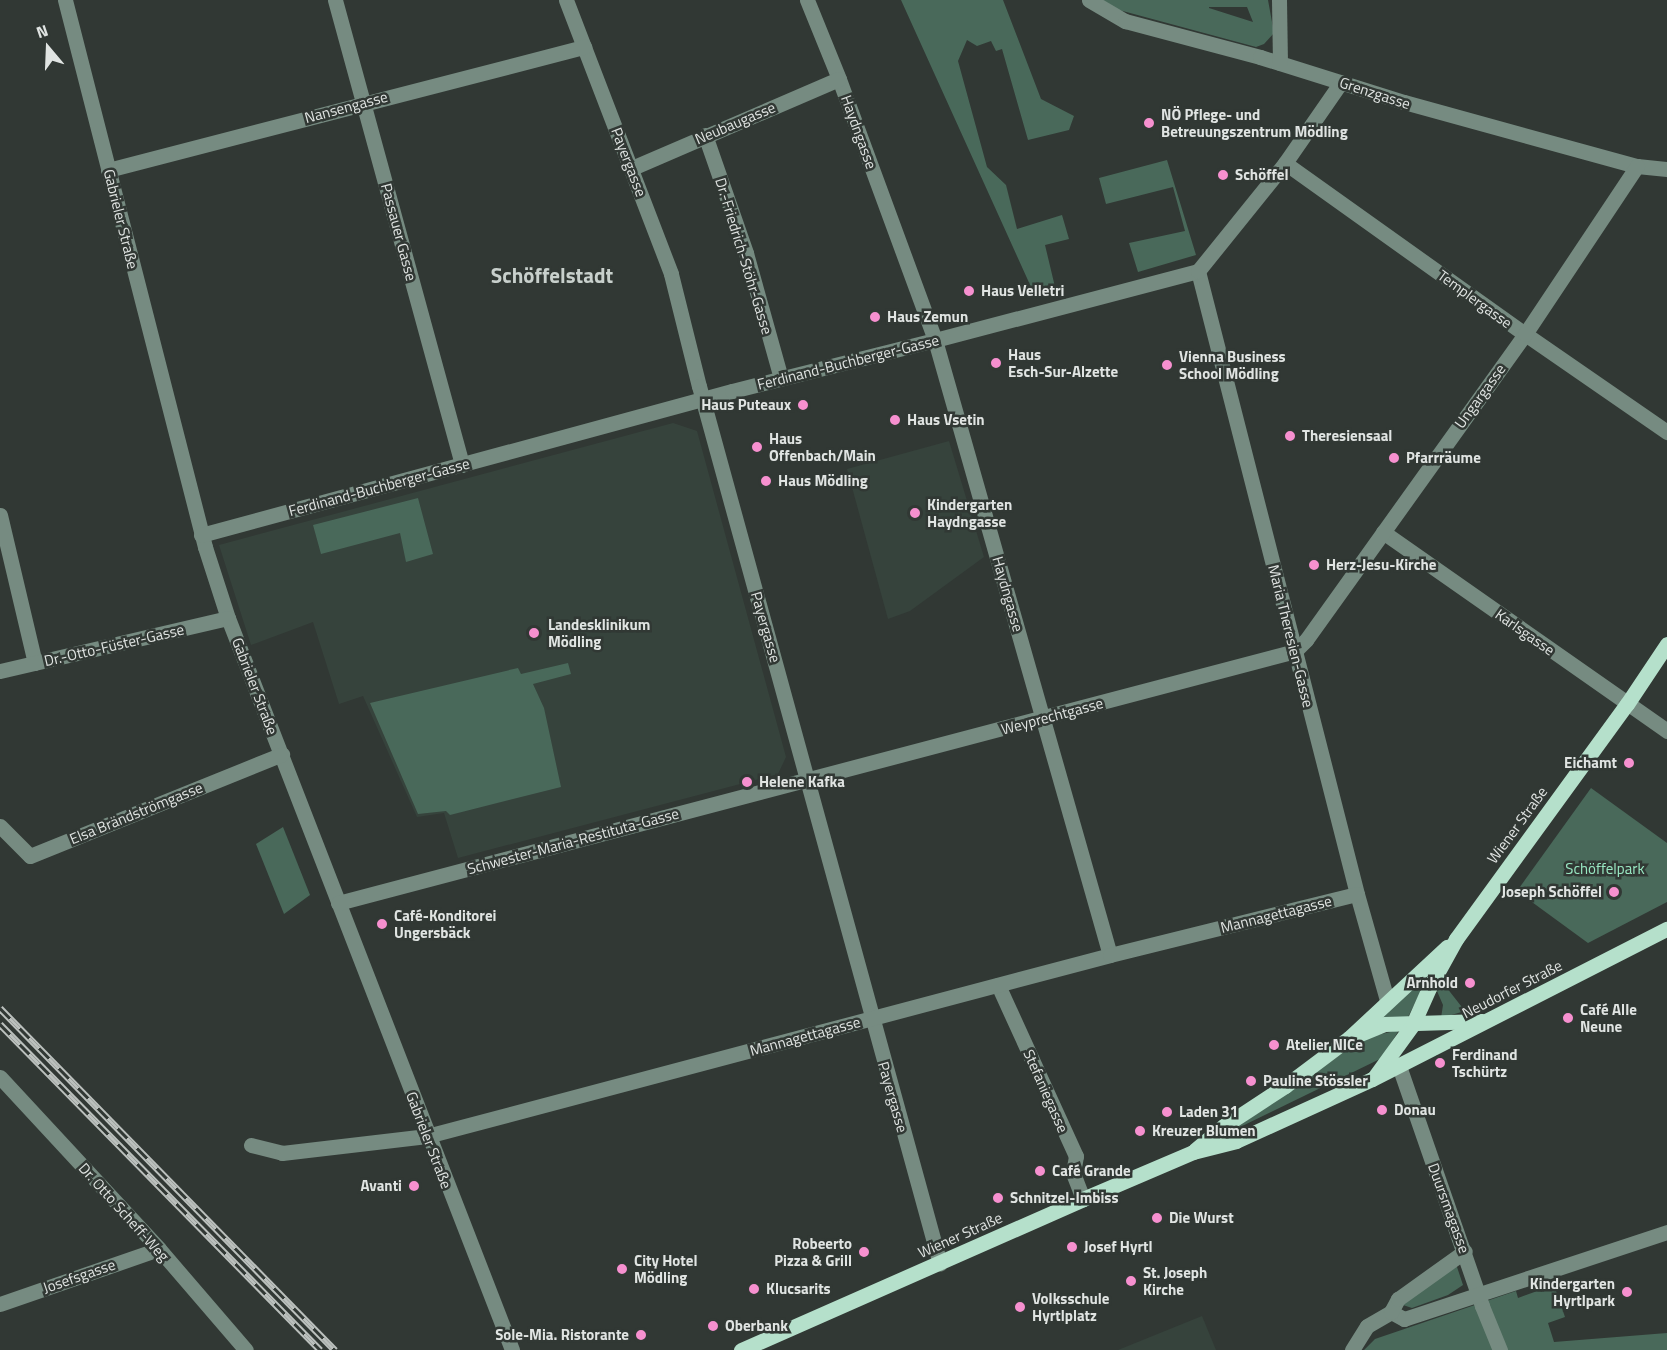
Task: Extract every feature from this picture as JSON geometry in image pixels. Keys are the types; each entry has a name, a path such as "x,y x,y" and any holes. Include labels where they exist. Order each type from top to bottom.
{"main road":[{"name":"Wiener Straße","path":"741,1350 1083,1199 1193,1152 1236,1141 1372,1079 1413,1024 1429,988 1456,939 1627,704 1667,644"},
{"name":"Neudorfer Straße","path":"1372,1079 1667,929"},
{"name":"Wiener Straße","path":"1193,1152 1224,1126 1285,1086 1348,1038 1456,939"},
{"name":"Wiener Straße","path":"1348,1038 1384,1024 1488,1021"}],"street":[{"name":"Gabrieler Straße","path":"65,0 201,536 228,618 427,1136 513,1350"},
{"name":"Passauer Gasse","path":"335,0 462,465"},
{"name":"Payergasse","path":"566,0 671,274 703,399 809,779 871,1019 940,1264"},
{"name":"Haydngasse","path":"807,0 839,79 935,340 1110,955"},
{"name":"Grenzgasse","path":"1089,0 1125,21 1281,63 1404,102 1637,166 1667,169"},
{"path":"1279,0 1281,63"},
{"name":"Nansengasse","path":"108,170 363,102 584,47"},
{"name":"Neubaugasse","path":"632,168 839,79"},
{"path":"1198,270 1285,163 1341,82"},
{"name":"Dr.-Friedrich-Stöhr-Gasse","path":"705,135 746,253 781,378"},
{"name":"Templergasse","path":"1285,163 1667,432"},
{"name":"Ungargasse","path":"1295,651 1306,640 1525,334 1637,166"},
{"name":"Ferdinand-Buchberger-Gasse","path":"201,536 781,378 935,340 1198,270"},
{"name":"Maria Theresien-Gasse","path":"1198,270 1357,894 1387,1000"},
{"path":"0,515 35,663"},
{"name":"Karlsgasse","path":"1383,532 1667,731"},
{"name":"Dr.-Otto-Füster-Gasse","path":"0,671 228,618"},
{"name":"Weyprechtgasse","path":"809,779 1295,651"},
{"name":"Elsa Brändströmgasse","path":"0,825 30,856 282,754"},
{"name":"Schwester-Maria-Restituta-Gasse","path":"338,903 809,779"},
{"name":"Mannagettagasse","path":"251,1145 282,1153 427,1136 1110,955 1357,894"},
{"name":"Stefaniegasse","path":"998,985 1076,1156 1073,1173 1083,1199"},
{"name":"Duursmagasse","path":"1400,1066 1478,1294 1500,1350"},
{"name":"Dr. Otto Scheff-Weg","path":"0,1077 159,1249 246,1350"},
{"path":"1391,1312 1404,1319 1667,1232"},
{"name":"Josefsgasse","path":"0,1304 159,1249"},
{"path":"1352,1350 1367,1326 1391,1312 1398,1299 1465,1251"}],"shaded area":[{"name":"Landesklinikum Mödling","path":"673,423 697,431 786,757 778,774 458,858 444,813 417,817 363,696 339,704 313,622 251,645 219,545"},
{"name":"Kindergarten Haydngasse","path":"949,441 984,557 910,611 888,619 847,469"},
{"path":"1202,1316 1216,1350 1118,1350"}],"green space":[{"path":"901,0 1003,0 1041,99 1074,116 1069,130 1028,140 1002,49 996,51 991,41 977,46 967,40 958,61 987,167 1006,185 1017,229 1062,215 1069,239 1045,245 1056,291 1036,298"},
{"path":"1102,0 1268,0 1274,33 1264,44 1256,47 1119,10","holes":["1209,7 1247,7 1253,22 1209,8"]},
{"path":"1167,160 1196,255 1138,272 1129,243 1185,231 1173,187 1106,204 1099,178"},
{"path":"418,498 433,554 406,562 400,533 321,554 313,525"},
{"path":"568,663 571,674 533,684 544,708 561,787 450,815 446,811 418,814 370,703 518,668 521,674"},
{"name":"Schöffelpark","path":"1591,788 1667,843 1667,902 1588,943 1517,891"},
{"path":"283,827 310,895 284,914 256,844"},
{"path":"1414,983 1422,989 1408,1017 1374,1020"},
{"path":"1443,983 1465,1011 1441,1018 1443,1005 1437,991"},
{"path":"1399,1030 1382,1058 1232,1131 1364,1038"},
{"path":"1456,1264 1463,1285 1448,1295 1412,1308 1403,1305"},
{"path":"1554,1285 1565,1317 1548,1323 1554,1342 1667,1333 1667,1350 1364,1350 1375,1339 1516,1291 1518,1298"}],"railway":[{"path":"0,1008 335,1350"},
{"path":"0,1024 320,1350"}],"place":[{"name":"NÖ Pflege- und Betreuungszentrum Mödling","path":"1149,123"},
{"name":"Schöffel","path":"1223,175"},
{"name":"Haus Velletri","path":"969,291"},
{"name":"Haus Zemun","path":"875,317"},
{"name":"Haus Esch-Sur-Alzette","path":"996,363"},
{"name":"Vienna Business School Mödling","path":"1167,365"},
{"name":"Haus Puteaux","path":"803,405"},
{"name":"Haus Vsetin","path":"895,420"},
{"name":"Theresiensaal","path":"1290,436"},
{"name":"Haus Offenbach/Main","path":"757,447"},
{"name":"Pfarrräume","path":"1394,458"},
{"name":"Haus Mödling","path":"766,481"},
{"name":"Kindergarten Haydngasse","path":"915,513"},
{"name":"Herz-Jesu-Kirche","path":"1314,565"},
{"name":"Landesklinikum Mödling","path":"534,633"},
{"name":"Eichamt","path":"1629,763"},
{"name":"Helene Kafka","path":"747,782"},
{"name":"Joseph Schöffel","path":"1614,892"},
{"name":"Café-Konditorei Ungersbäck","path":"382,924"},
{"name":"Arnhold","path":"1470,983"},
{"name":"Café Alle Neune","path":"1568,1018"},
{"name":"Atelier NICe","path":"1274,1045"},
{"name":"Ferdinand Tschürtz","path":"1440,1063"},
{"name":"Pauline Stössler","path":"1251,1081"},
{"name":"Donau","path":"1382,1110"},
{"name":"Laden 31","path":"1167,1112"},
{"name":"Kreuzer Blumen","path":"1140,1131"},
{"name":"Café Grande","path":"1040,1171"},
{"name":"Avanti","path":"414,1186"},
{"name":"Schnitzel-Imbiss","path":"998,1198"},
{"name":"Die Wurst","path":"1157,1218"},
{"name":"Josef Hyrtl","path":"1072,1247"},
{"name":"Robeerto Pizza & Grill","path":"864,1252"},
{"name":"City Hotel Mödling","path":"622,1269"},
{"name":"St. Joseph Kirche","path":"1131,1281"},
{"name":"Klucsarits","path":"754,1289"},
{"name":"Kindergarten Hyrtlpark","path":"1627,1292"},
{"name":"Volksschule Hyrtlplatz","path":"1020,1307"},
{"name":"Oberbank","path":"713,1326"},
{"name":"Sole-Mia. Ristorante","path":"641,1335"}],"district":[{"name":"Schöffelstadt","path":"552,275"}]}
